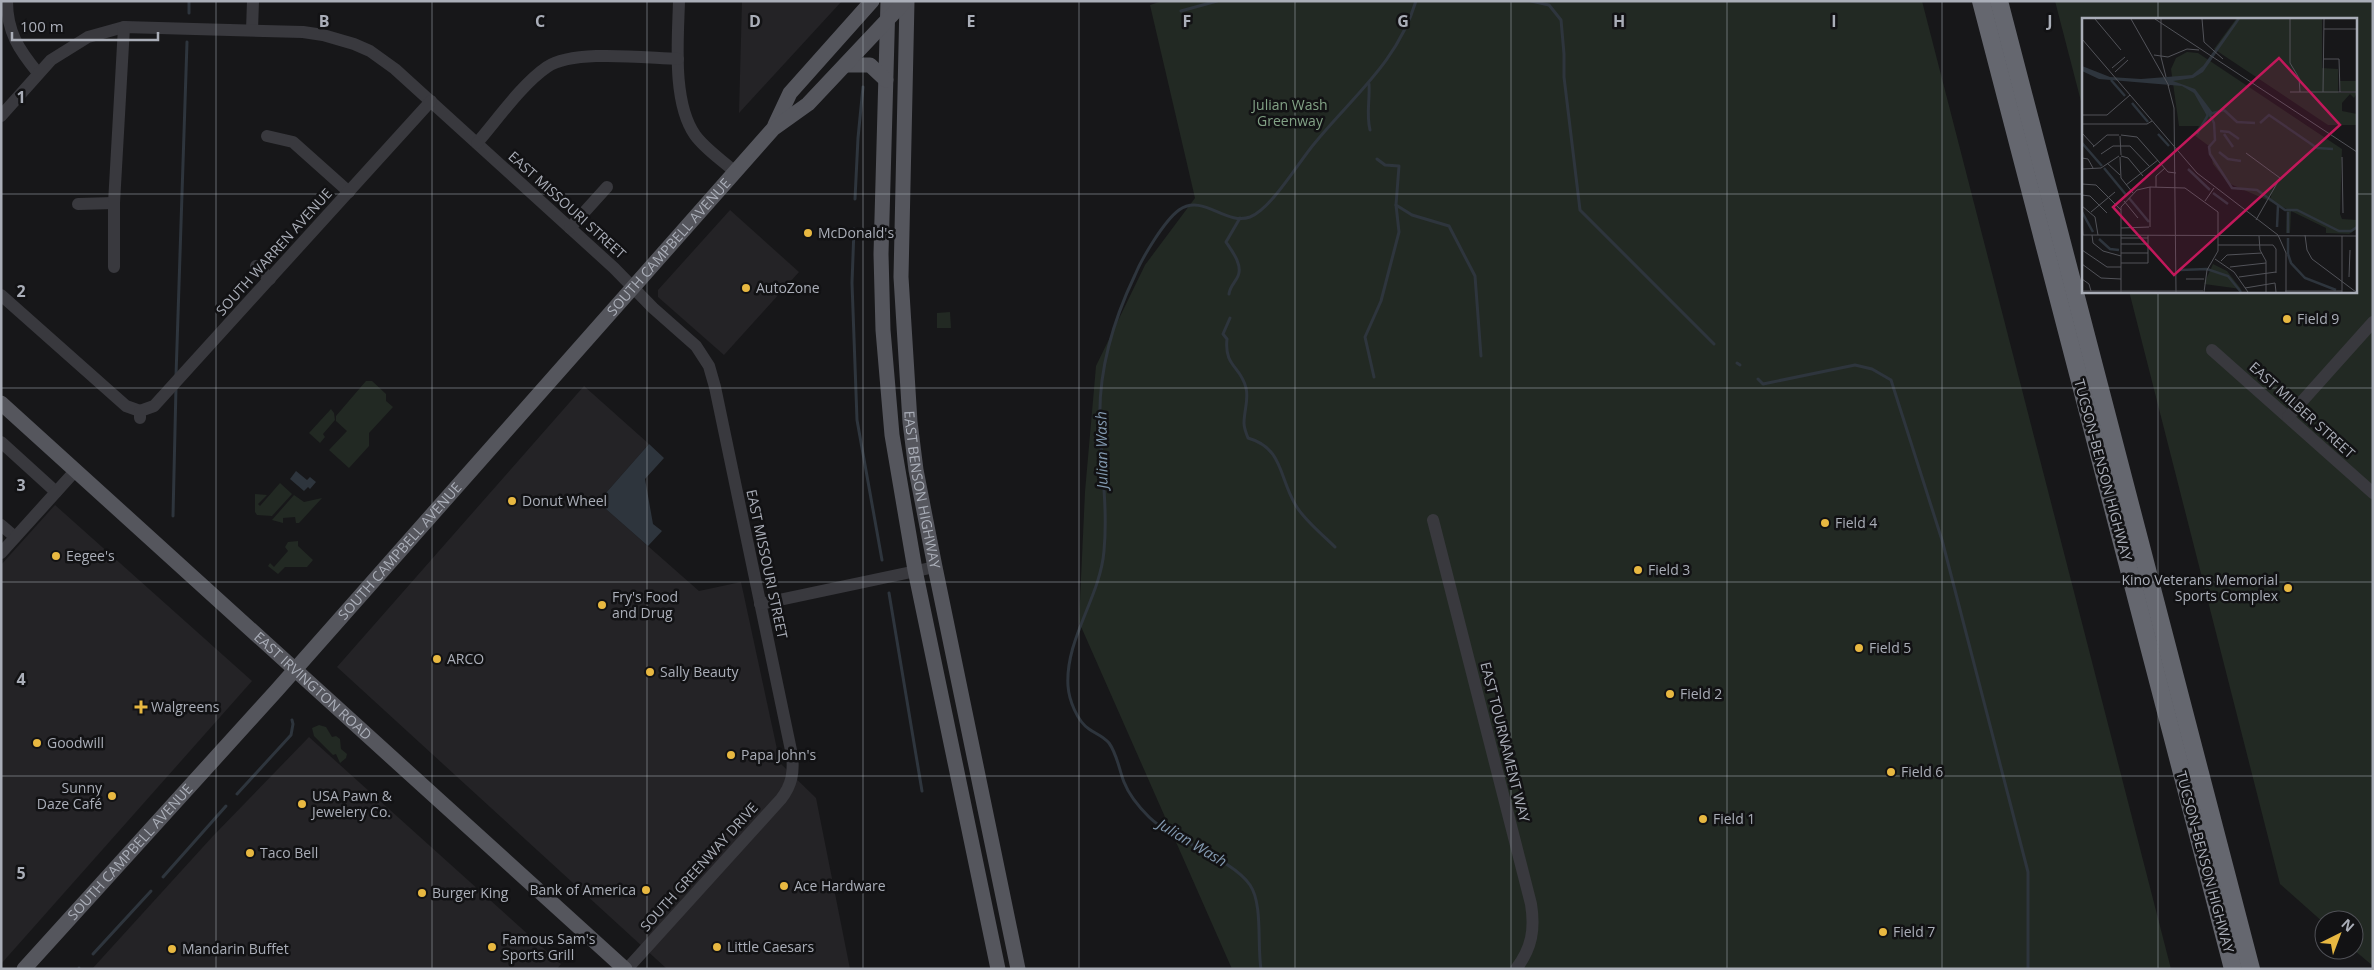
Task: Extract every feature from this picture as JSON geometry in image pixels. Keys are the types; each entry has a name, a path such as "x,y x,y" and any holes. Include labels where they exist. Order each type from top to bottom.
{"highway":[{"name":"TUCSON–BENSON HIGHWAY","path":"1981,1 2233,969"},
{"name":"TUCSON–BENSON HIGHWAY","path":"1999,1 2251,969"}],"main road":[{"name":"SOUTH CAMPBELL AVENUE","path":"773,129 790,93 872,1"},
{"name":"EAST BENSON HIGHWAY","path":"888,1 881,254 883,330 893,445 915,570 998,969"},
{"name":"SOUTH CAMPBELL AVENUE","path":"24,969 296,670 634,289 773,129 808,104 906,1"},
{"name":"EAST BENSON HIGHWAY","path":"906,1 901,277 906,388 915,461 935,567 1018,969"},
{"path":"845,65 870,65 886,80"},
{"name":"EAST IRVINGTON ROAD","path":"1,403 626,969"},
{"path":"982,891 1001,886"}],"street":[{"path":"7,1 7,17 17,47 38,73"},
{"path":"252,30 253,1"},
{"path":"679,1 678,59 682,107 695,135 735,172"},
{"path":"114,267 114,203 124,27"},
{"name":"EAST MISSOURI STREET","path":"1,116 38,73 64,50 88,37 124,27 303,32 323,35 354,44 383,60 477,143 696,346 709,366 716,387 792,755 791,784"},
{"path":"477,143 535,76 558,61 581,56 678,59"},
{"name":"SOUTH WARREN AVENUE","path":"1,295 126,406 140,414 154,406 431,101"},
{"path":"267,136 294,142 349,192"},
{"path":"570,228 607,187"},
{"path":"78,204 114,203"},
{"path":"256,266 270,279"},
{"path":"2288,417 2373,322"},
{"name":"EAST MILBER STREET","path":"2212,350 2373,493"},
{"path":"1,442 56,492"},
{"path":"1,554 76,470"},
{"name":"EAST TOURNAMENT WAY","path":"1433,520 1532,904 1534,926 1531,941 1524,959 1516,969"},
{"path":"1,525 15,537"},
{"path":"760,604 935,567"},
{"name":"SOUTH GREENWAY DRIVE","path":"626,969 781,799 791,784"}],"shaded area":[{"path":"742,1 842,1 739,113"},
{"path":"730,210 799,272 724,355 658,297 658,290"},
{"path":"584,386 649,444 598,502 699,591 741,582 780,763 816,798 850,969 667,969 337,667"},
{"path":"649,444 664,458 645,479 653,524 662,531 648,546 598,502"},
{"path":"296,471 307,480 310,477 316,482 310,489 308,487 304,491 290,479"},
{"path":"55,505 252,681 1,964 1,565"},
{"path":"309,737 561,964 557,969 92,969 213,836"}],"green space":[{"name":"Julian Wash Greenway","path":"1162,1 1922,1 2171,969 1232,969 1079,622 1085,492 1096,366 1145,265 1195,198 1150,5"},
{"name":"Kino Veterans Memorial Sports Complex","path":"2055,1 2373,1 2373,966 2364,958 2364,910 2314,910 2314,914 2280,884 2129,292 2356,292 2356,18 2082,18 2082,105"},
{"path":"950,312 951,328 937,328 937,313"},
{"path":"366,381 372,381 386,394 386,401 393,407 369,433 369,446 349,468 329,450 347,431 336,421 336,416"},
{"path":"331,409 335,420 323,434 325,437 320,443 309,433"},
{"path":"280,483 292,494 272,516 257,515 255,512 255,494 267,495 258,504 260,506"},
{"path":"294,495 304,502 322,498 299,523 296,523 295,517 283,518 283,523 272,520"},
{"path":"298,541 298,546 313,560 307,567 285,567 278,574 268,566 270,563 274,567 288,551 285,547 288,542"},
{"path":"319,725 326,727 332,737 336,736 340,739 341,749 347,754 346,758 340,763 336,754 333,755 314,736 312,728"}],"waterway":[{"path":"189,1 189,13"},
{"path":"1181,11 1217,1"},
{"name":"Julian Wash","path":"1261,969 1257,903 1250,885 1231,867 1173,835 1145,813 1126,787 1112,747 1081,721 1074,710 1070,698 1068,686 1072,652 1096,585 1104,551 1105,519 1100,404 1104,366 1108,347 1127,292 1143,259 1167,222 1179,210 1197,205 1241,219 1250,217 1258,212 1276,195 1314,144 1386,61 1398,43 1416,1"},
{"path":"1531,1 1549,5 1561,20 1564,77 1580,210 1714,344"},
{"path":"176,376 187,42"},
{"path":"1369,84 1368,118 1370,130"},
{"path":"855,199 863,87"},
{"path":"1377,159 1385,165 1399,166 1396,205 1412,215 1449,226 1475,276 1481,356"},
{"path":"1374,377 1365,337 1381,301 1399,232 1396,205"},
{"path":"1229,294 1238,276 1239,267 1226,242 1240,218"},
{"path":"854,229 852,283 857,420 882,560"},
{"path":"1230,318 1223,334 1227,339 1230,361 1244,381 1246,388 1244,423 1248,438 1268,449 1274,456 1298,509 1335,547"},
{"path":"1758,379 1763,384 1855,365 1872,369 1891,380 1942,540 2028,872 2028,969"},
{"path":"173,516 176,387"},
{"path":"889,593 922,791"},
{"path":"237,794 291,735 292,720"},
{"path":"163,877 226,806"},
{"path":"93,954 151,891"}],"place":[{"name":"McDonald's","path":"808,233"},
{"name":"AutoZone","path":"746,288"},
{"name":"Field 9","path":"2287,319"},
{"name":"Donut Wheel","path":"512,501"},
{"name":"Field 4","path":"1825,523"},
{"name":"Eegee's","path":"56,556"},
{"name":"Field 3","path":"1638,570"},
{"name":"Kino Veterans Memorial Sports Complex","path":"2288,588"},
{"name":"Fry's Food and Drug","path":"602,605"},
{"name":"Field 5","path":"1859,648"},
{"name":"ARCO","path":"437,659"},
{"name":"Sally Beauty","path":"650,672"},
{"name":"Field 2","path":"1670,694"},
{"name":"Walgreens","path":"141,707"},
{"name":"Goodwill","path":"37,743"},
{"name":"Papa John's","path":"731,755"},
{"name":"Field 6","path":"1891,772"},
{"name":"Sunny Daze Café","path":"112,796"},
{"name":"USA Pawn & Jewelery Co.","path":"302,804"},
{"name":"Field 1","path":"1703,819"},
{"name":"Taco Bell","path":"250,853"},
{"name":"Ace Hardware","path":"784,886"},
{"name":"Bank of America","path":"646,890"},
{"name":"Burger King","path":"422,893"},
{"name":"Field 7","path":"1883,932"},
{"name":"Famous Sam's Sports Grill","path":"492,947"},
{"name":"Little Caesars","path":"717,947"},
{"name":"Mandarin Buffet","path":"172,949"}]}
